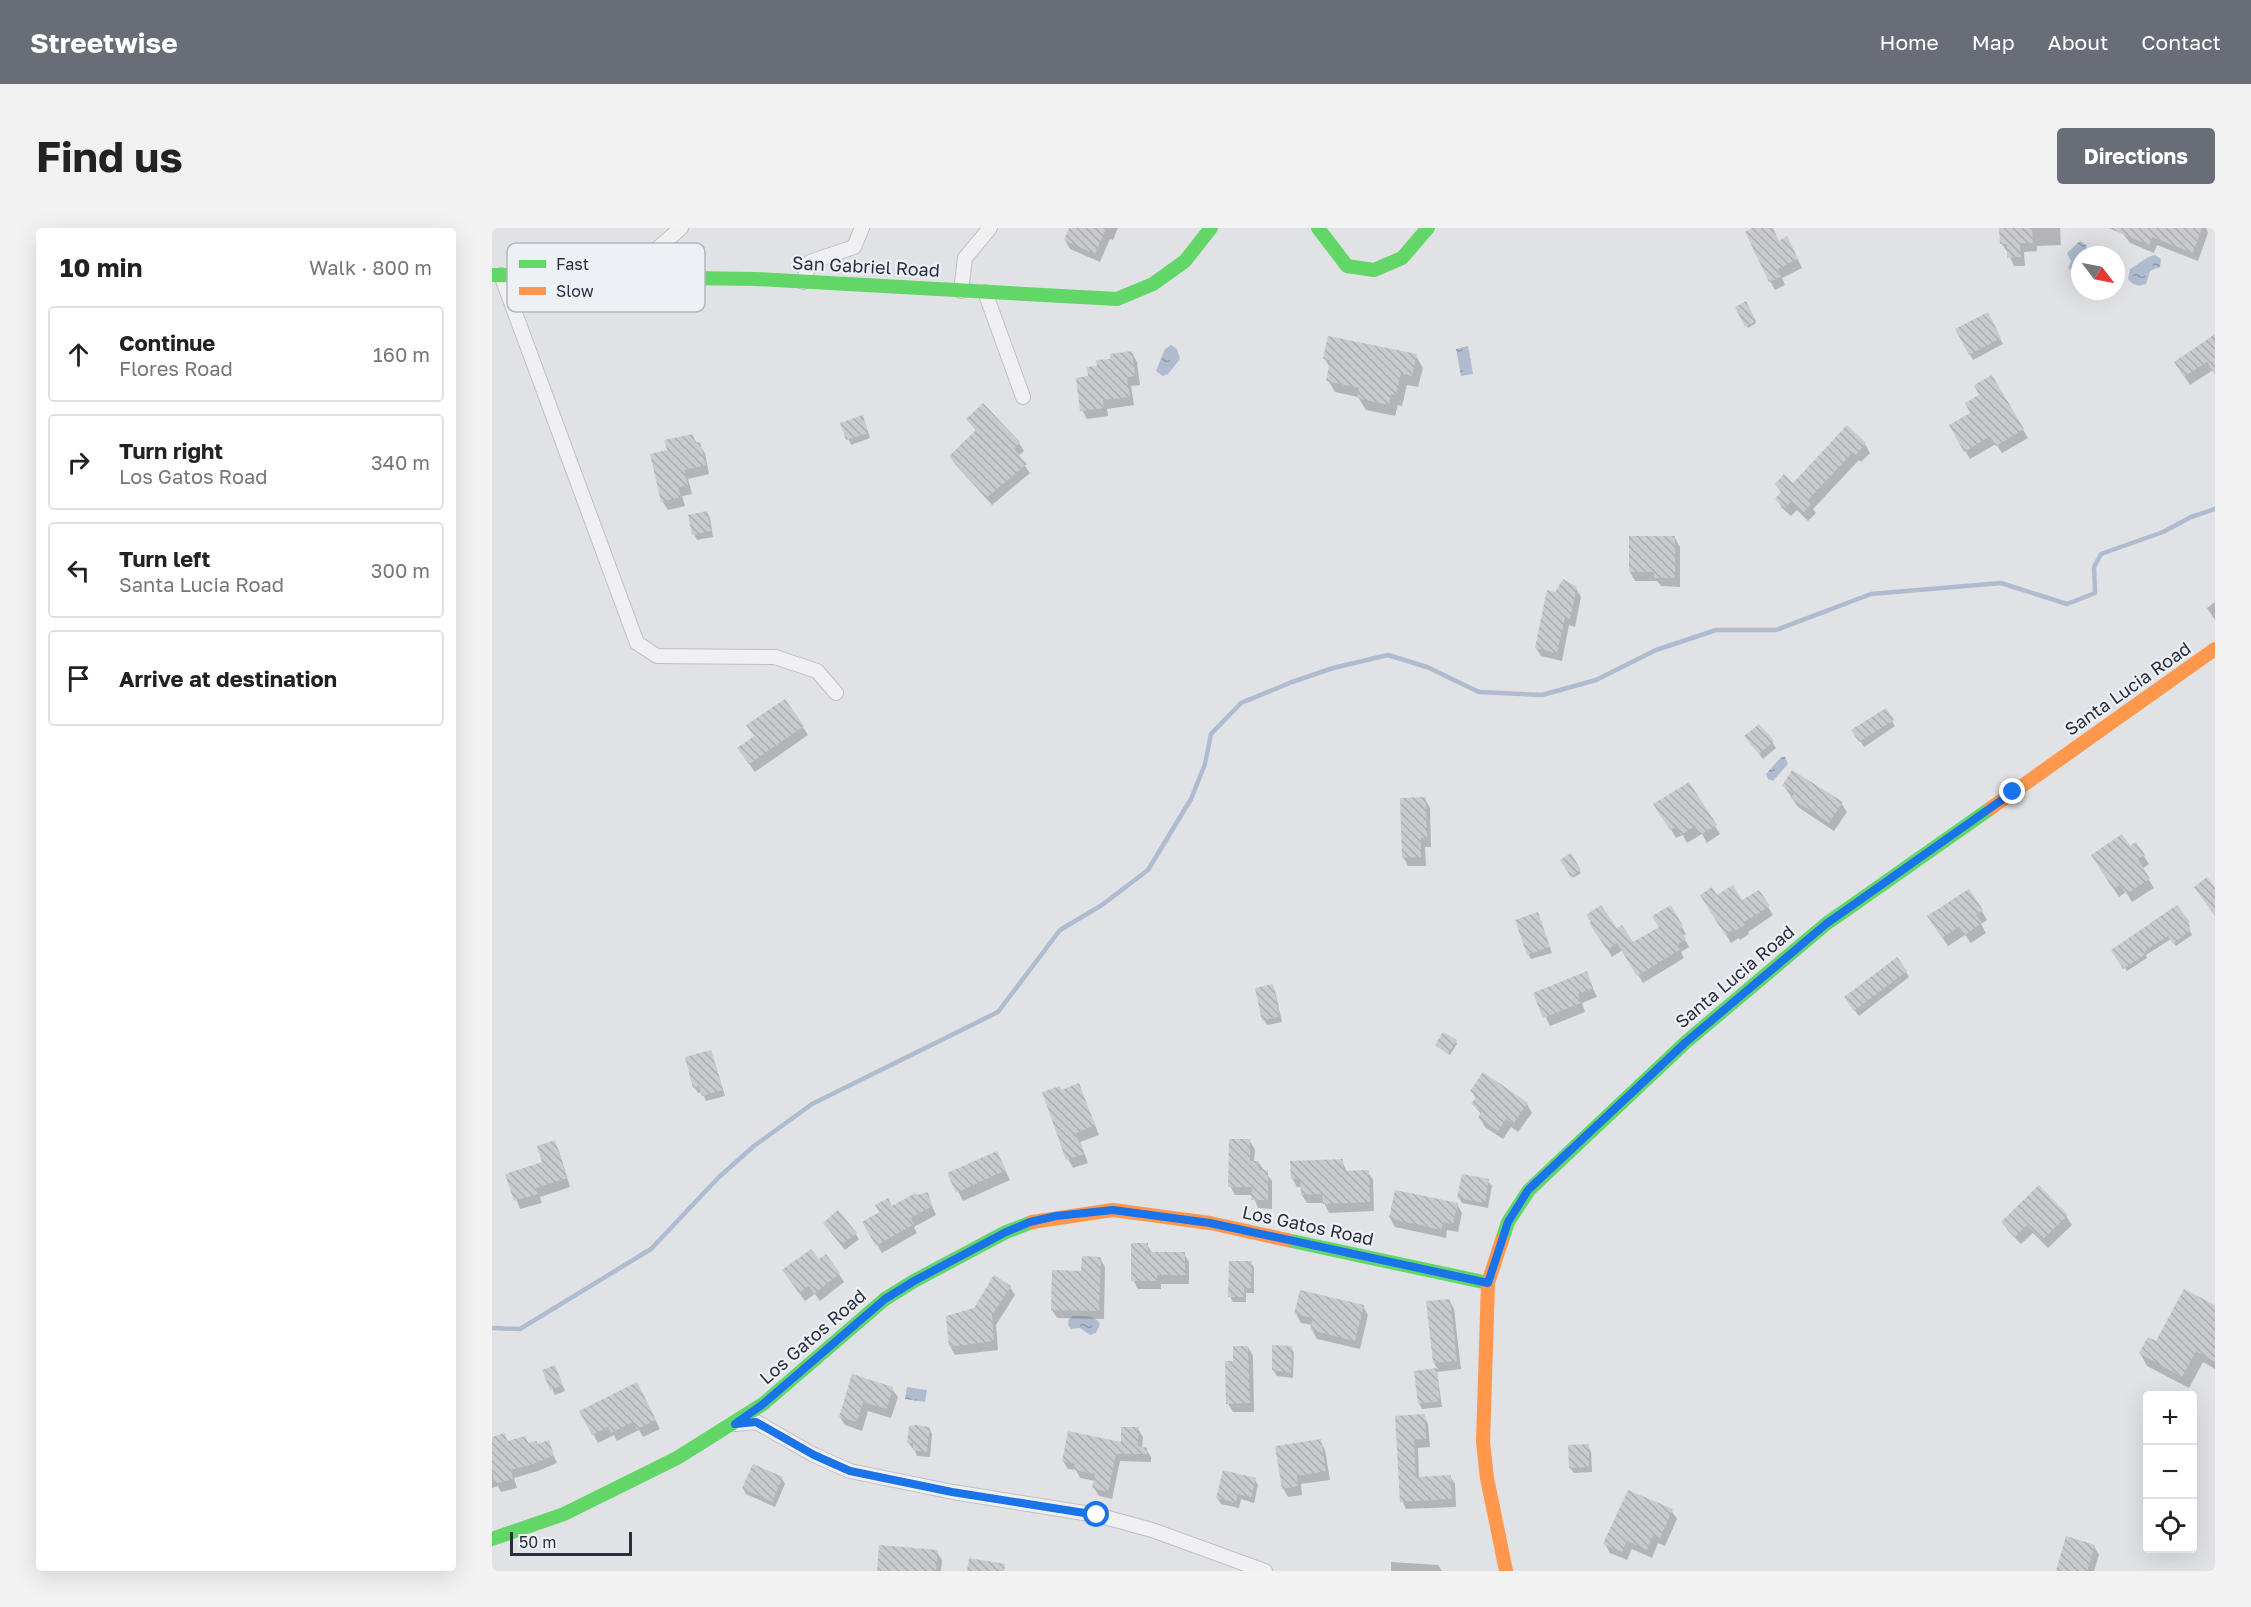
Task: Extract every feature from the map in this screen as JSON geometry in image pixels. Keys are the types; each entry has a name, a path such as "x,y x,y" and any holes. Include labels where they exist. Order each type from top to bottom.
{"street":[{"path":"664,243 681,228"},
{"path":"803,282 810,262 854,247 862,228"},
{"path":"961,291 965,258 990,228"},
{"name":"San Gabriel Road","path":"705,279 1117,299 1153,284 1185,261 1211,228"},
{"path":"1318,228 1347,266 1374,270 1402,258 1428,228"},
{"path":"496,275 507,304"},
{"path":"985,292 1023,397"},
{"path":"510,312 637,643 657,656 775,657 817,671 836,693"},
{"name":"Santa Lucia Road","path":"1506,1571 1487,1478 1483,1442 1488,1283 1508,1222 1528,1190 1686,1042 1826,924 2215,649"},
{"name":"Los Gatos Road","path":"492,1539 575,1509 677,1458 735,1424 763,1404 885,1299 1006,1232 1030,1222 1056,1216 1113,1210 1199,1221 1488,1283"},
{"path":"735,1424 756,1422 814,1455 850,1471 952,1492 1097,1515 1152,1530 1265,1571"}],"water":[{"path":"2080,241 2086,246 2075,246"},
{"path":"2071,249 2071,261 2067,253"},
{"path":"2155,255 2161,259 2160,267 2150,271 2146,284 2134,284 2128,279 2130,269"},
{"path":"1171,345 1177,349 1180,359 1168,374 1163,376 1156,371 1165,349"},
{"path":"1468,346 1473,374 1461,376 1456,349"},
{"path":"1781,757 1785,757 1788,764 1773,781 1768,779 1766,774"},
{"path":"1073,1316 1088,1317 1098,1321 1100,1324 1096,1333 1090,1335 1080,1328 1071,1329 1068,1325 1069,1319"},
{"path":"907,1387 927,1390 925,1402 905,1399"}],"building":[{"path":"1069,228 1106,228 1095,254 1064,240"},
{"path":"1752,228 1773,228 1779,241 1787,236 1798,259 1778,269 1782,276 1769,282 1745,232"},
{"path":"1999,228 2032,228 2033,243 2020,243 2021,257 2007,258 2007,244 2000,244"},
{"path":"2108,228 2202,228 2193,253 2152,237 2149,245"},
{"path":"1746,301 1756,321 1745,327 1735,307"},
{"path":"1988,312 2001,338 1969,355 1955,329"},
{"path":"2215,334 2215,375 2207,362 2184,377 2174,362"},
{"path":"1328,336 1417,354 1412,376 1401,373 1396,395 1391,394 1389,405 1357,398 1359,388 1326,381 1330,360 1323,359"},
{"path":"1132,351 1135,376 1127,377 1130,397 1103,400 1104,408 1080,411 1076,378 1088,376 1087,367 1097,366 1096,360 1110,359 1110,354"},
{"path":"1992,375 2024,429 1996,446 1990,436 1964,452 1949,425 1970,413 1965,403 1979,395 1974,385"},
{"path":"983,403 1020,442 1014,449 1027,464 986,498 949,456 976,430 966,419"},
{"path":"863,415 868,433 846,440 840,423"},
{"path":"1847,425 1866,443 1856,455 1853,452 1808,500 1812,503 1803,513 1791,502 1785,508 1775,499 1782,491 1775,484 1784,474 1793,483"},
{"path":"693,434 695,443 700,442 706,465 684,470 688,485 678,487 681,497 661,502 650,454 667,450 664,440"},
{"path":"707,511 711,531 692,535 688,515"},
{"path":"1629,536 1675,536 1675,578 1654,578 1654,572 1629,572"},
{"path":"1563,579 1577,587 1570,619 1565,618 1557,653 1535,648 1547,590 1555,592"},
{"path":"785,699 804,726 749,764 737,748 754,736 746,725"},
{"path":"1886,708 1894,720 1859,742 1851,730"},
{"path":"1759,724 1774,741 1759,754 1744,736"},
{"path":"1792,770 1843,802 1829,823 1791,798 1794,793 1782,786"},
{"path":"1689,782 1717,825 1700,835 1695,826 1681,835 1676,827 1670,830 1653,804"},
{"path":"1426,797 1427,838 1421,838 1421,857 1402,858 1400,798"},
{"path":"2122,834 2130,846 2136,842 2145,855 2138,859 2150,879 2126,894 2120,885 2113,889 2091,855"},
{"path":"1571,853 1581,870 1571,877 1560,860"},
{"path":"2207,877 2215,888 2215,916 2194,887"},
{"path":"1733,885 1742,900 1759,890 1770,906 1744,922 1746,924 1734,932 1732,930 1725,935 1700,895 1712,887 1717,895"},
{"path":"1969,889 1983,910 1976,915 1982,923 1965,935 1959,927 1942,938 1927,916"},
{"path":"1601,905 1617,928 1622,925 1633,942 1659,927 1652,916 1671,905 1683,926 1680,928 1686,939 1678,944 1681,949 1637,976 1617,943 1607,950 1589,923 1591,922 1586,915"},
{"path":"2177,905 2190,922 2187,924 2191,930 2173,944 2168,936 2123,969 2111,950"},
{"path":"1538,912 1550,947 1527,955 1515,920"},
{"path":"1897,957 1907,971 1854,1011 1844,997"},
{"path":"1587,971 1593,988 1578,994 1581,1003 1543,1018 1533,993"},
{"path":"1273,984 1280,1016 1262,1021 1255,988"},
{"path":"1443,1032 1457,1040 1448,1054 1435,1045"},
{"path":"711,1050 723,1090 702,1096 699,1086 693,1088 685,1057"},
{"path":"1483,1072 1528,1103 1513,1124 1506,1119 1498,1131 1478,1118 1482,1111 1471,1104 1477,1096 1470,1091"},
{"path":"1079,1083 1095,1125 1076,1133 1084,1154 1066,1160 1042,1092 1060,1086 1061,1090"},
{"path":"1229,1139 1250,1139 1250,1161 1259,1161 1259,1170 1268,1170 1268,1200 1251,1200 1252,1187 1228,1187"},
{"path":"555,1140 567,1178 536,1188 538,1194 514,1201 505,1174 542,1162 537,1146"},
{"path":"997,1151 1006,1170 956,1193 947,1173"},
{"path":"1343,1159 1343,1171 1369,1170 1370,1202 1323,1204 1322,1194 1301,1195 1300,1178 1291,1179 1290,1161"},
{"path":"1462,1174 1489,1179 1485,1203 1457,1198"},
{"path":"2039,1185 2068,1215 2042,1240 2027,1225 2015,1237 2001,1222"},
{"path":"1395,1190 1458,1203 1453,1224 1443,1222 1441,1230 1389,1218"},
{"path":"928,1192 932,1206 911,1218 914,1224 876,1246 862,1222 879,1212 875,1205 888,1198 892,1206 915,1193 917,1195"},
{"path":"838,1210 857,1233 841,1245 823,1223"},
{"path":"1131,1243 1148,1243 1148,1252 1185,1252 1185,1275 1157,1275 1157,1281 1131,1281"},
{"path":"811,1249 819,1259 826,1254 840,1273 814,1294 809,1286 799,1293 782,1270"},
{"path":"1082,1256 1101,1257 1099,1311 1051,1310 1052,1270 1081,1271"},
{"path":"1229,1261 1252,1261 1251,1288 1244,1288 1244,1297 1228,1297"},
{"path":"994,1275 1011,1286 992,1315 994,1341 949,1347 946,1316 974,1308"},
{"path":"2184,1289 2215,1305 2215,1362 2196,1351 2182,1377 2139,1353 2148,1337 2156,1341"},
{"path":"1300,1290 1364,1305 1355,1341 1310,1330 1313,1318 1294,1314"},
{"path":"1450,1299 1457,1361 1433,1363 1426,1301"},
{"path":"1272,1345 1292,1346 1291,1373 1272,1370"},
{"path":"1233,1346 1248,1346 1250,1403 1226,1404 1225,1361 1233,1361"},
{"path":"555,1365 563,1385 550,1390 542,1370"},
{"path":"1437,1368 1440,1401 1418,1404 1414,1371"},
{"path":"852,1374 893,1387 887,1409 863,1402 857,1422 839,1417"},
{"path":"637,1382 656,1420 637,1429 633,1422 611,1433 608,1427 592,1435 579,1411"},
{"path":"1425,1414 1426,1439 1414,1440 1416,1477 1451,1475 1452,1499 1400,1502 1395,1416"},
{"path":"909,1426 930,1427 927,1452 913,1450 913,1443 907,1443"},
{"path":"1121,1427 1139,1427 1138,1446 1147,1448 1147,1454 1116,1454 1108,1492 1092,1488 1095,1474 1073,1470 1075,1464 1062,1461 1068,1431 1121,1442"},
{"path":"505,1433 507,1441 526,1436 528,1443 537,1441 537,1444 549,1440 554,1455 511,1470 513,1479 495,1484 492,1472 492,1437"},
{"path":"1321,1439 1326,1471 1297,1476 1298,1486 1282,1489 1275,1446"},
{"path":"1589,1444 1589,1467 1569,1468 1568,1445"},
{"path":"753,1464 783,1477 772,1502 742,1488"},
{"path":"1223,1470 1256,1478 1251,1498 1238,1494 1236,1503 1216,1498"},
{"path":"1628,1490 1673,1509 1660,1538 1653,1535 1647,1550 1627,1541 1622,1552 1603,1544"},
{"path":"2066,1536 2095,1545 2087,1571 2056,1571"},
{"path":"879,1545 938,1550 936,1571 877,1571"},
{"path":"969,1558 1005,1564 1004,1571 967,1571"}],"waterway":[{"path":"492,1328 520,1329 651,1249 718,1178 754,1146 812,1104 998,1012 1060,930 1102,905 1148,870 1191,799 1205,764 1211,734 1241,703 1333,668 1388,655 1427,667 1479,692 1542,695 1596,680 1656,650 1716,630 1776,630 1871,594 2001,583 2067,604 2095,593 2094,567 2101,554 2163,532 2191,517 2215,509"}],"traffic: fast":[{"path":"705,278 1117,299 1153,284 1185,261 1211,228"},
{"path":"1318,228 1347,266 1374,270 1402,258 1428,228"},
{"path":"492,275 507,275"},
{"path":"1502,1240 1508,1222 1529,1190 1686,1042 1826,924 1991,808"},
{"path":"492,1539 564,1514 677,1458 763,1404 885,1299 1006,1232 1032,1222"},
{"path":"1287,1240 1488,1283"}],"traffic: slow":[{"path":"1991,808 2215,649"},
{"path":"1032,1222 1113,1210 1210,1223 1287,1240"},
{"path":"1502,1240 1488,1283 1483,1442 1487,1478 1506,1571"}],"route":[{"path":"1097,1515 952,1492 850,1471 814,1455 756,1422 735,1424 763,1404 885,1299 973,1248 1030,1222 1056,1216 1113,1210 1210,1223 1488,1283 1508,1222 1528,1190 1686,1042 1826,924 2013,792"}]}
